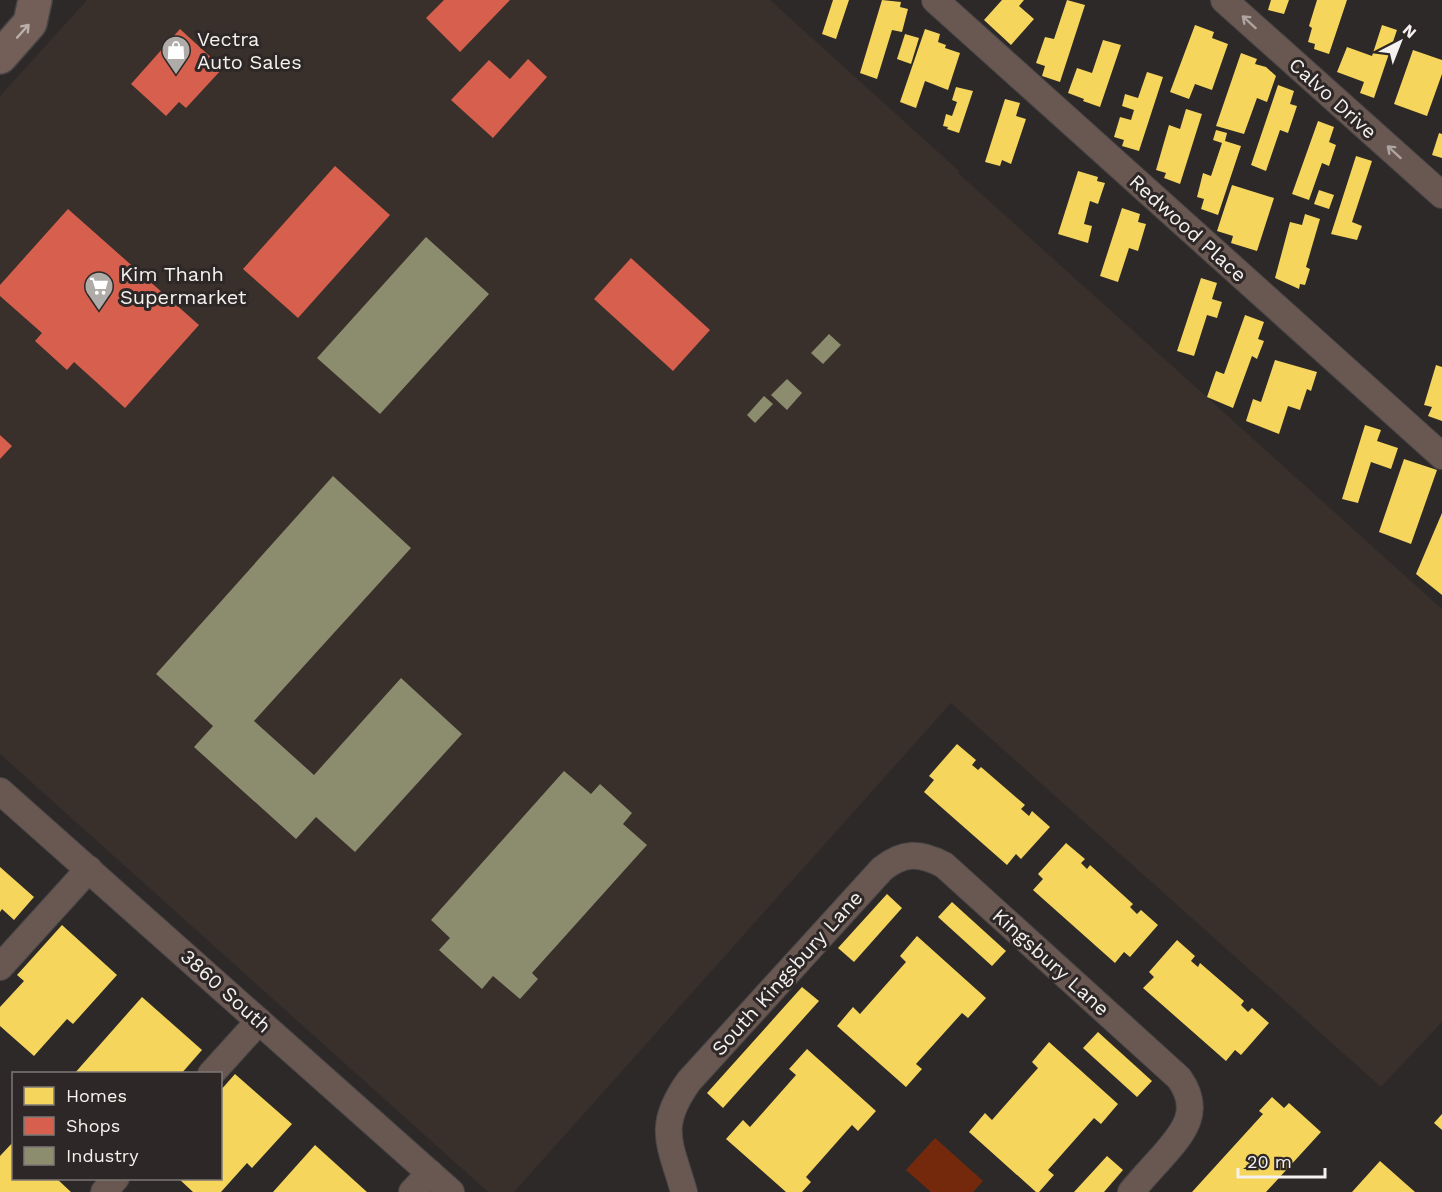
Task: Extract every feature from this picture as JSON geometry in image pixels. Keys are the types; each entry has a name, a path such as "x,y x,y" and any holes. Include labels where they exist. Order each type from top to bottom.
{"main road":[{"path":"0,57 30,23 35,0"}],"street":[{"name":"Redwood Place","path":"934,0 1442,456"},
{"name":"Calvo Drive","path":"1224,0 1440,194"},
{"name":"3860 South","path":"0,790 451,1192"},
{"name":"Kingsbury Lane","path":"904,856 917,855 931,858 944,865 1179,1078 1187,1089 1190,1102 1189,1120 1181,1136 1131,1192"},
{"name":"South Kingsbury Lane","path":"684,1192 668,1135 669,1117 676,1098 882,869 892,861 904,856"},
{"path":"0,967 89,869"},
{"path":"213,1072 259,1021"},
{"path":"412,1192 430,1173"},
{"path":"104,1192 115,1180"}],"shaded area":[{"path":"87,0 770,0 959,171 958,173 1442,609 1442,1022 1381,1087 951,703 514,1192 488,1192 0,754 0,96"},
{"path":"935,1138 983,1181 973,1192 931,1192 906,1170"}],"building: Homes":[{"path":"833,0 849,0 836,39 822,34"},
{"path":"882,0 901,2 900,7 908,9 902,32 892,30 877,79 860,73"},
{"path":"1002,0 1024,0 1019,6 1034,19 1011,45 984,20"},
{"path":"1067,0 1085,5 1060,82 1042,76 1045,66 1036,63 1045,37 1054,39"},
{"path":"1271,0 1289,0 1284,14 1268,10"},
{"path":"1317,0 1347,0 1329,54 1314,49 1315,44 1308,42 1312,28 1309,26"},
{"path":"1195,25 1214,32 1212,38 1228,44 1212,90 1195,84 1189,99 1170,92"},
{"path":"1382,25 1397,30 1374,98 1360,93 1364,82 1337,72 1347,47 1372,56"},
{"path":"925,29 940,34 938,42 946,45 945,48 960,53 948,90 925,81 916,108 900,102"},
{"path":"905,34 919,38 911,64 897,59"},
{"path":"1103,40 1121,45 1100,107 1068,93 1077,68 1092,73"},
{"path":"1413,50 1442,60 1442,74 1427,116 1394,104"},
{"path":"1241,53 1257,59 1255,64 1266,67 1276,76 1267,102 1257,98 1244,134 1216,126"},
{"path":"1147,72 1163,77 1139,151 1122,146 1124,140 1114,137 1120,117 1131,120 1134,110 1122,106 1125,94 1138,98"},
{"path":"1278,85 1294,91 1290,104 1297,106 1288,133 1280,130 1266,171 1251,165"},
{"path":"956,87 973,91 959,133 943,126 946,114 952,116 957,102 952,100"},
{"path":"1005,99 1020,103 1016,116 1026,119 1011,164 1002,160 1000,166 985,162"},
{"path":"1186,109 1202,114 1180,184 1164,178 1166,173 1156,170 1169,125 1180,129"},
{"path":"1318,121 1334,127 1329,142 1336,145 1329,166 1322,163 1309,200 1292,194"},
{"path":"1216,130 1227,133 1225,141 1241,146 1218,215 1201,209 1204,199 1197,197 1203,173 1211,176 1222,143 1213,140"},
{"path":"1439,133 1442,134 1442,158 1432,155"},
{"path":"1356,156 1372,161 1352,222 1362,226 1357,240 1331,234"},
{"path":"1078,171 1098,177 1097,181 1105,183 1098,204 1090,201 1084,224 1092,226 1088,243 1058,234"},
{"path":"1232,185 1274,198 1257,251 1231,243 1233,236 1217,231"},
{"path":"1319,190 1334,195 1329,209 1314,204"},
{"path":"1122,208 1140,214 1138,222 1146,224 1138,251 1129,248 1118,282 1100,276"},
{"path":"1305,214 1320,219 1306,267 1310,269 1305,285 1300,284 1299,289 1275,278 1290,222 1302,225"},
{"path":"1201,278 1217,283 1212,299 1222,302 1217,318 1207,315 1194,356 1177,351"},
{"path":"1245,315 1264,322 1258,339 1264,341 1257,359 1252,356 1233,408 1207,397 1216,371 1224,374"},
{"path":"1275,360 1317,372 1311,391 1307,389 1300,410 1288,406 1279,434 1246,421 1253,399 1261,402"},
{"path":"1436,365 1442,367 1442,421 1428,416 1432,407 1424,405"},
{"path":"1365,425 1381,430 1377,441 1398,448 1391,469 1371,462 1358,503 1342,499"},
{"path":"1404,459 1437,470 1411,544 1379,532"},
{"path":"1442,513 1442,595 1416,574"},
{"path":"957,744 976,760 972,765 978,770 981,767 1025,805 1021,809 1029,816 1032,811 1050,827 1021,859 1016,854 1007,865 924,792 934,780 929,776"},
{"path":"1066,843 1085,859 1081,863 1087,869 1090,865 1133,904 1130,907 1137,914 1141,910 1158,925 1130,957 1124,952 1115,963 1033,890 1043,879 1038,874"},
{"path":"0,867 34,897 14,920 2,909 0,912"},
{"path":"887,894 902,908 854,962 838,948"},
{"path":"952,902 1006,951 992,966 938,917"},
{"path":"62,925 117,975 73,1024 67,1019 34,1056 0,1026 0,1007 24,981 17,975"},
{"path":"917,936 986,998 968,1018 962,1013 916,1064 922,1069 906,1087 837,1026 853,1007 860,1014 906,962 900,956"},
{"path":"1177,940 1195,956 1191,961 1198,967 1200,963 1244,1001 1241,1005 1248,1012 1252,1008 1269,1023 1241,1055 1235,1050 1226,1061 1143,988 1154,977 1149,972"},
{"path":"802,987 819,1001 723,1108 707,1093"},
{"path":"142,997 202,1050 183,1072 76,1072"},
{"path":"1098,1032 1152,1081 1137,1097 1083,1048"},
{"path":"1049,1042 1118,1104 1101,1124 1094,1118 1048,1170 1054,1175 1039,1192 1036,1192 969,1132 985,1113 992,1120 1038,1068 1032,1062"},
{"path":"807,1049 876,1111 858,1131 852,1125 806,1177 811,1182 802,1192 786,1192 726,1139 743,1120 750,1127 796,1075 789,1069"},
{"path":"235,1074 292,1124 252,1168 247,1163 221,1192 193,1192 180,1180 222,1180 222,1089"},
{"path":"1272,1097 1284,1108 1289,1103 1321,1132 1266,1192 1192,1192 1263,1114 1259,1111"},
{"path":"1442,1114 1442,1130 1434,1123"},
{"path":"12,1143 12,1180 58,1180 71,1192 0,1192 0,1156"},
{"path":"315,1145 367,1192 273,1192"},
{"path":"1107,1156 1123,1170 1104,1192 1074,1192"},
{"path":"1380,1161 1415,1192 1352,1192"}],"building: Shops":[{"path":"444,0 510,0 460,52 426,18"},
{"name":"Vectra Auto Sales","path":"180,29 222,69 186,108 179,102 166,116 131,84"},
{"path":"528,59 547,77 493,138 451,100 489,60 510,79"},
{"path":"335,166 390,215 298,318 243,269"},
{"name":"Kim Thanh Supermarket","path":"68,209 199,325 125,408 74,362 67,370 35,341 42,333 0,296 0,285"},
{"path":"631,258 710,330 673,371 594,299"},
{"path":"0,435 12,446 0,459"}],"building: Industry":[{"path":"426,237 489,294 380,414 317,358"},
{"path":"829,334 841,345 823,364 811,353"},
{"path":"787,379 802,393 787,410 771,395"},
{"path":"764,396 773,404 755,423 747,415"},
{"path":"333,476 411,548 254,721 314,775 401,678 462,734 355,852 316,817 296,839 194,747 213,726 156,674"},
{"path":"564,771 591,794 600,784 632,813 623,824 647,845 532,973 538,979 520,999 493,976 482,989 439,950 450,938 431,920"}],"place":[{"name":"Vectra Auto Sales","path":"176,76"},
{"name":"Kim Thanh Supermarket","path":"99,312"}]}
